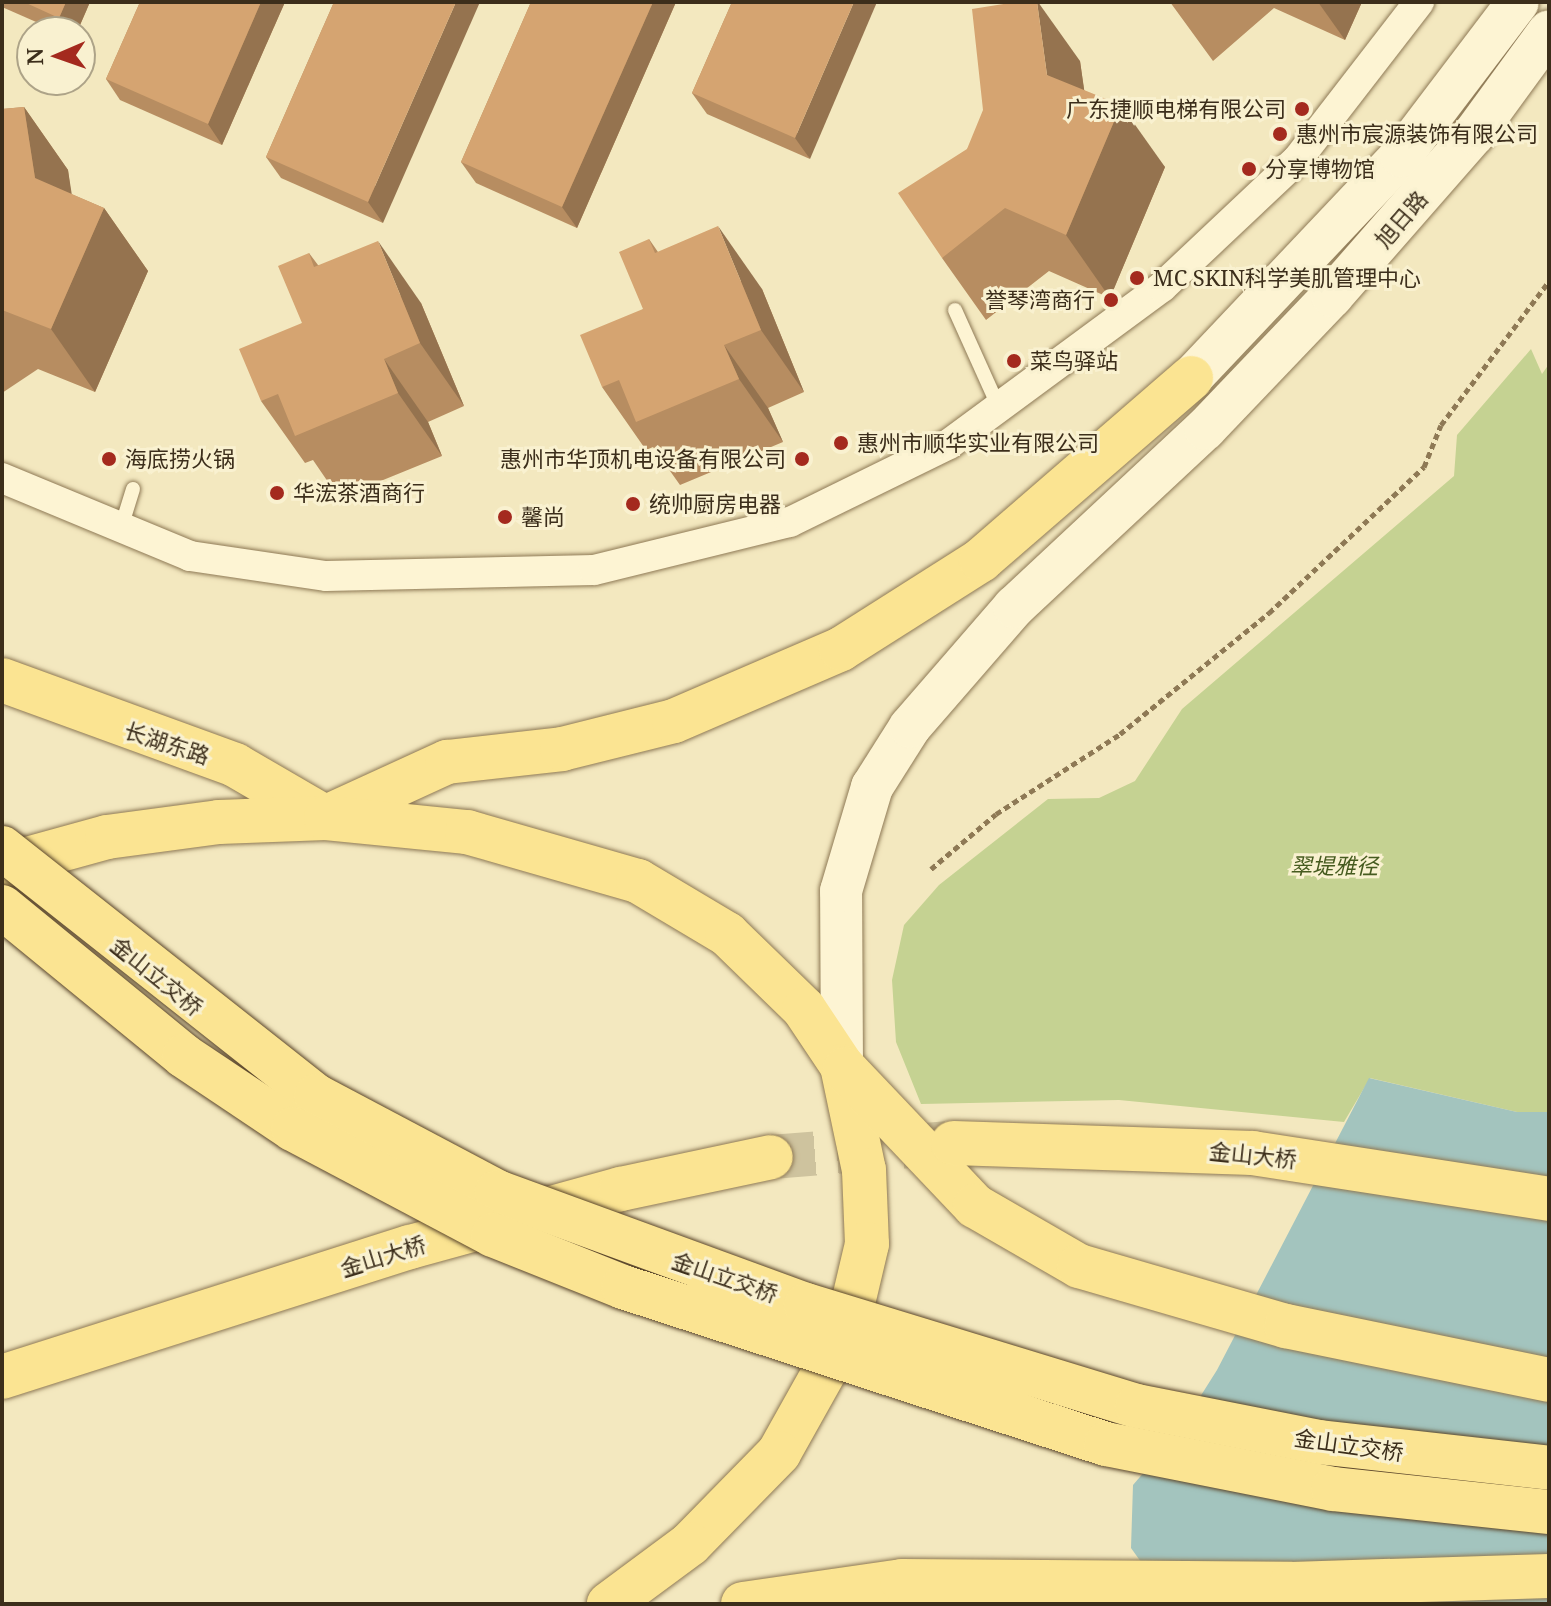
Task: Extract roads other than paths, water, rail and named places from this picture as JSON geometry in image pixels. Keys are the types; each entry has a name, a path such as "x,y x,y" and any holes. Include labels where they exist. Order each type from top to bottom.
{"main road":[{"name":"旭日路","path":"1191,378 1392,167 1518,2"},
{"name":"旭日路","path":"842,1066 841,891 878,777 970,652 1205,429 1412,207 1549,31"},
{"path":"326,818 447,762 562,749 674,721 830,655 981,560 1191,378"},
{"name":"长湖东路","path":"2,680 235,765 326,818"},
{"path":"2,866 166,827 326,818 467,832 638,881 703,917 761,964 842,1066 946,1157 1018,1235 1116,1281 1286,1326 1549,1380"},
{"name":"金山立交桥","path":"2,848 316,1096 497,1192 806,1305 1137,1406 1304,1440 1549,1468"},
{"name":"金山立交桥","path":"2,907 184,1056 293,1129 493,1235 623,1287 1106,1444 1333,1489 1549,1512"},
{"path":"609,1604 722,1515 779,1453 829,1374 867,1244 864,1170 842,1066"},
{"name":"金山大桥","path":"946,1157 1253,1153 1549,1199"},
{"name":"金山大桥","path":"2,1377 410,1247 621,1189 771,1157"},
{"path":"743,1604 880,1582 1291,1584 1549,1576"}],"street":[{"path":"2,478 119,531 226,565 294,573 594,570 703,548 820,512 910,468 1000,410 1162,287 1270,189 1419,2"}],"lane":[{"path":"955,310 1000,410"},
{"path":"119,531 133,489"}],"water":[{"path":"1369,1078 1517,1112 1549,1112 1549,1604 1171,1604 1131,1548 1133,1485 1176,1435 1217,1370"}],"tunnel":[{"path":"771,1157 947,1143"}],"place":[{"name":"广东捷顺电梯有限公司","path":"1302,109"},
{"name":"惠州市宸源装饰有限公司","path":"1280,134"},
{"name":"分享博物馆","path":"1249,169"},
{"name":"MC SKIN科学美肌管理中心","path":"1137,278"},
{"name":"誉琴湾商行","path":"1111,300"},
{"name":"菜鸟驿站","path":"1014,361"},
{"name":"惠州市顺华实业有限公司","path":"841,443"},
{"name":"海底捞火锅","path":"109,459"},
{"name":"惠州市华顶机电设备有限公司","path":"802,459"},
{"name":"华浤茶酒商行","path":"277,493"},
{"name":"统帅厨房电器","path":"633,504"},
{"name":"馨尚","path":"505,517"}],"park label":[{"name":"翠堤雅径","path":"1334,866"}]}
